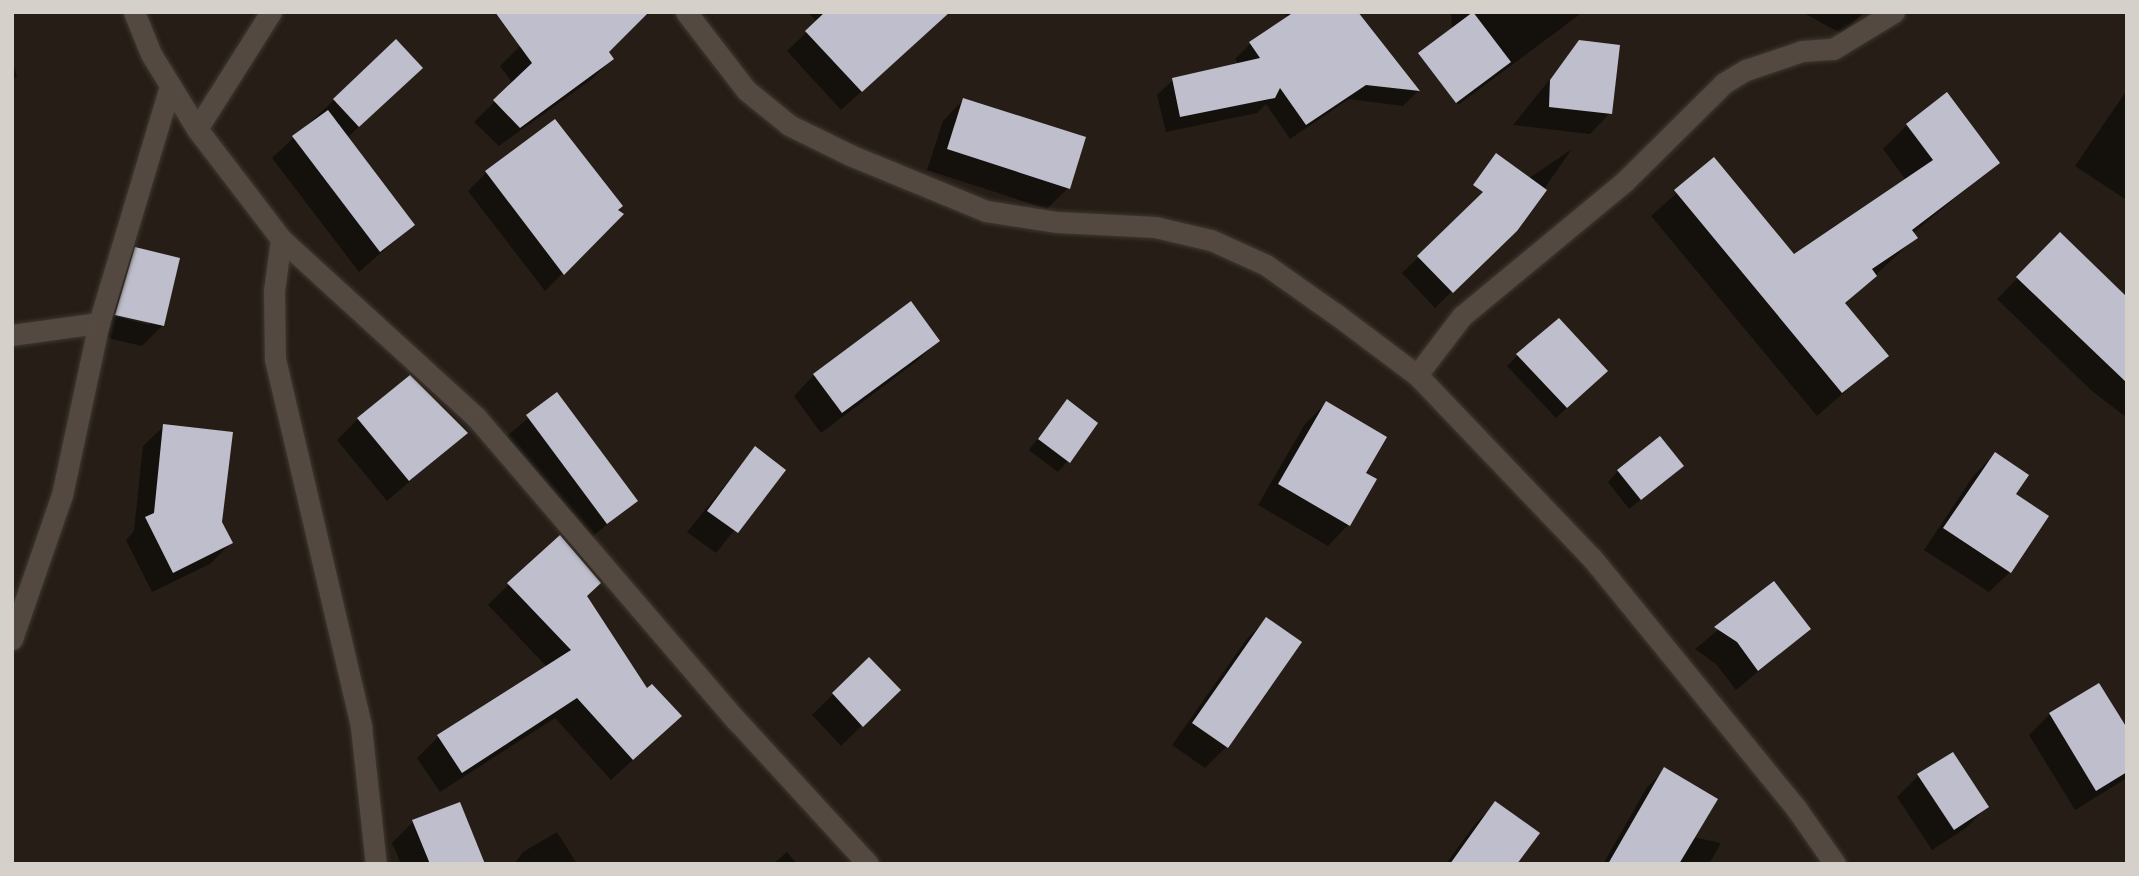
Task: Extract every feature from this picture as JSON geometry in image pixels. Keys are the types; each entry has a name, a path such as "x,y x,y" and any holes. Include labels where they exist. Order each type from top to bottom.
{"street":[{"path":"134,12 151,54 197,129 281,239 476,417 737,721 868,864"},
{"path":"197,129 271,12"},
{"path":"686,12 746,90 789,125 986,211 1057,222 1155,227 1211,240 1266,265 1417,375 1592,558 1796,808 1835,864"},
{"path":"1417,375 1462,316 1625,181 1724,83 1746,70 1802,51 1833,50 1894,12"},
{"path":"12,639 62,495 99,323 170,86"},
{"path":"281,239 274,291 275,359 361,727 376,864"},
{"path":"12,335 99,323"}],"building":[{"path":"495,12 649,12 609,52 614,59 520,128 493,100 532,63"},
{"path":"825,12 950,12 862,92 805,31"},
{"path":"1294,12 1358,12 1420,91 1366,85 1306,125 1280,88 1275,98 1180,117 1172,78 1260,58 1249,42"},
{"path":"1473,12 1511,62 1456,103 1418,53"},
{"path":"396,39 423,68 359,127 333,99"},
{"path":"1579,40 1620,45 1612,114 1549,107 1550,80"},
{"path":"1947,92 2000,163 1912,230 1918,238 1872,269 1877,276 1845,303 1889,356 1842,393 1674,190 1714,157 1794,254 1933,160 1906,124"},
{"path":"963,98 1086,137 1070,189 947,149"},
{"path":"328,110 415,225 380,252 292,136"},
{"path":"555,119 623,206 618,210 624,214 564,275 485,171"},
{"path":"1496,153 1547,190 1517,231 1453,293 1417,256 1483,192 1473,185"},
{"path":"2060,232 2127,297 2127,383 2016,277"},
{"path":"135,247 180,258 164,326 115,315"},
{"path":"911,301 940,341 842,413 813,374"},
{"path":"1559,318 1608,371 1567,408 1516,354"},
{"path":"410,375 468,433 409,481 357,418"},
{"path":"557,392 638,501 607,524 526,415"},
{"path":"1067,399 1098,423 1070,463 1038,439"},
{"path":"1326,401 1387,437 1366,473 1377,479 1350,526 1278,484"},
{"path":"163,424 233,432 222,522 233,543 173,573 145,517 154,513"},
{"path":"1660,436 1684,466 1641,500 1617,470"},
{"path":"755,446 786,470 738,533 707,511"},
{"path":"1995,452 2029,475 2016,494 2049,516 2011,573 1943,528"},
{"path":"560,535 601,583 587,596 647,688 652,684 682,716 633,760 577,698 462,773 437,735 571,650 507,583"},
{"path":"1774,581 1811,629 1758,671 1737,642 1714,627"},
{"path":"1266,617 1302,642 1228,748 1192,723"},
{"path":"869,657 901,690 863,727 832,693"},
{"path":"2099,683 2127,728 2127,772 2096,791 2049,713"},
{"path":"1953,752 1989,807 1954,830 1917,774"},
{"path":"1664,767 1718,799 1679,864 1608,864"},
{"path":"1495,801 1540,833 1517,864 1450,864"},
{"path":"460,802 485,864 430,864 412,820"}]}
